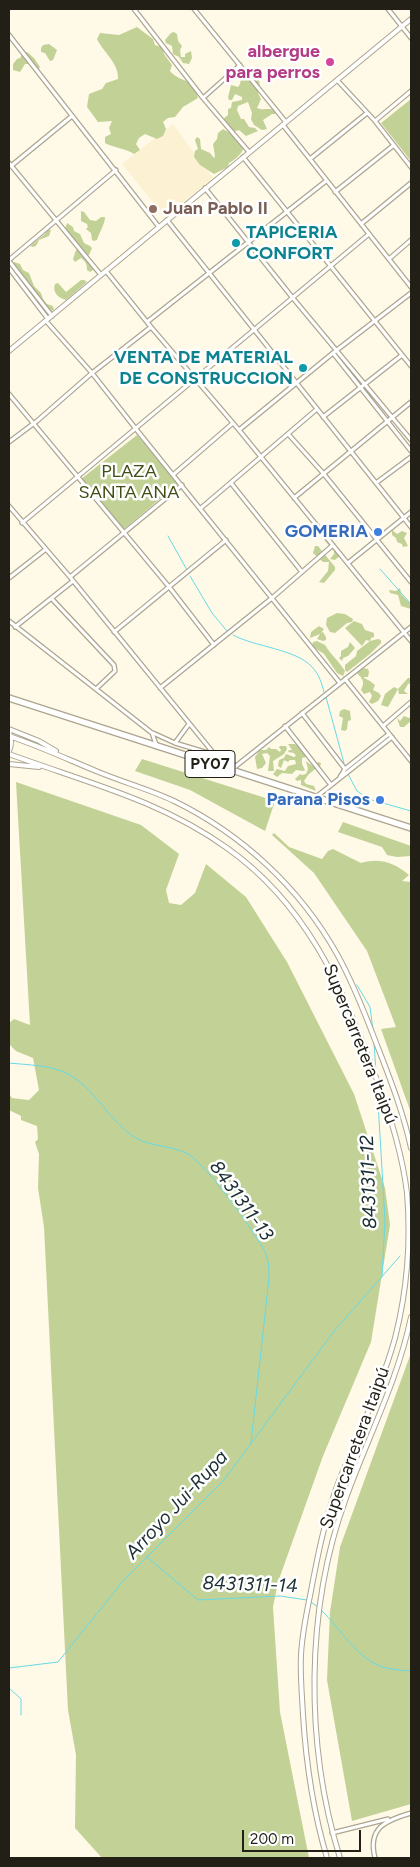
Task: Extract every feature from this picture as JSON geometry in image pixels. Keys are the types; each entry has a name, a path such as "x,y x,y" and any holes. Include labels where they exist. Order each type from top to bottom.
{"highway":[{"name":"PY07","path":"9,698 411,828"}],"street":[{"path":"134,9 203,98 249,152"},
{"path":"194,9 240,65 326,181 411,287"},
{"path":"388,9 411,38"},
{"path":"9,351 411,19"},
{"path":"9,34 159,227"},
{"path":"203,98 240,65"},
{"path":"337,80 375,121 411,167"},
{"path":"375,121 411,91"},
{"path":"310,159 368,113"},
{"path":"72,116 10,165 101,275"},
{"path":"335,192 394,145"},
{"path":"243,157 411,366"},
{"path":"49,318 9,260 116,170"},
{"path":"147,322 326,181"},
{"path":"361,224 411,183"},
{"path":"205,188 292,297 411,440"},
{"path":"167,220 411,527"},
{"path":"22,523 369,234"},
{"path":"389,259 411,240"},
{"path":"9,268 340,683"},
{"path":"106,271 411,641"},
{"path":"239,430 337,349 411,293"},
{"path":"9,442 34,424 92,373 151,327"},
{"path":"333,353 411,451"},
{"path":"324,417 402,355"},
{"path":"9,394 170,588 214,645"},
{"path":"294,498 411,402"},
{"path":"201,508 289,435 317,409"},
{"path":"174,474 233,423"},
{"path":"289,435 411,582"},
{"path":"376,483 411,457"},
{"path":"231,483 302,572"},
{"path":"70,577 182,485"},
{"path":"9,506 70,577 228,770 411,627"},
{"path":"348,563 411,512"},
{"path":"114,632 170,588 226,540"},
{"path":"160,688 272,598 333,545"},
{"path":"9,578 46,549"},
{"path":"15,627 73,581"},
{"path":"52,599 114,665 115,670 96,689"},
{"path":"9,621 152,733 175,743 214,755"},
{"path":"345,679 411,761"},
{"path":"383,726 411,702"},
{"path":"302,713 345,769"},
{"path":"175,743 189,724"},
{"path":"285,726 331,784"},
{"path":"9,752 11,746 9,730 39,741 64,756"},
{"path":"152,733 157,747"},
{"path":"340,777 345,769 391,736"},
{"path":"315,798 391,736"},
{"name":"Supercarretera Itaipú","path":"10,737 157,793 200,815 246,846 288,887 320,927 343,966 370,1027 399,1103 411,1148"},
{"name":"Supercarretera Itaipú","path":"9,752 45,767 142,800 179,818 230,849 260,875 284,901 326,961 343,994 370,1060 394,1129 405,1177 408,1206 406,1276 394,1339 377,1389 326,1520 315,1569 301,1654 301,1691 307,1760 312,1799 327,1858"},
{"path":"9,764 45,767"},
{"path":"406,1276 411,1268"},
{"name":"Supercarretera Itaipú","path":"340,1858 332,1832 319,1763 314,1695 317,1639 324,1580 333,1538 346,1498 393,1381 411,1317"},
{"path":"359,1432 369,1438"},
{"path":"332,1832 411,1812"},
{"path":"375,1858 374,1838 379,1828 389,1819"}],"shaded area":[{"path":"173,124 213,178 165,217 122,164"}],"green space":[{"path":"137,27 153,39 155,45 162,47 164,54 172,65 170,71 193,86 198,98 183,107 175,117 168,118 163,122 166,129 163,136 157,139 145,134 139,138 136,144 140,150 134,154 105,143 105,137 111,134 109,128 112,121 98,122 87,107 89,94 102,89 106,83 118,79 116,68 97,39 100,33 119,35"},
{"path":"174,32 177,34 178,41 182,46 180,50 181,57 185,57 185,54 191,51 192,58 189,64 183,63 179,57 173,54 172,46 166,43 165,40"},
{"path":"49,44 57,50 53,60 50,61 45,53 41,52 43,45"},
{"path":"27,52 40,67 38,70 35,70 29,64 25,64 20,72 13,70 13,64 23,53"},
{"path":"243,76 259,80 262,89 258,93 261,99 257,108 276,111 275,114 263,120 267,129 262,130 254,125 251,119 252,113 248,102 238,106 237,110 241,119 244,119 249,127 255,128 258,131 246,136 239,130 232,132 223,122 223,119 228,115 228,109 231,108 232,102 242,100 242,97 235,94 232,100 229,100 228,97 231,85 238,87"},
{"path":"411,99 411,161 381,123"},
{"path":"223,129 235,136 244,146 240,154 229,163 228,167 214,174 200,165 194,157 195,151 198,149 195,140 197,137 200,139 201,149 210,153 214,158 213,144 217,139 218,133"},
{"path":"81,211 90,220 96,221 101,217 105,217 97,240 92,240 91,233 86,229 88,227 87,224 81,221"},
{"path":"67,223 73,227 74,231 80,234 84,243 92,248 89,255 86,255 93,267 93,270 90,272 87,270 83,259 81,258 75,262 73,259 76,250 82,250 81,247 75,245 74,239 65,229"},
{"path":"48,229 51,230 49,236 39,240 36,246 30,246 45,234"},
{"path":"14,262 20,264 23,270 29,273 34,286 41,293 47,304 53,306 54,310 46,311 20,282 18,275 12,268"},
{"path":"81,280 87,282 66,300 60,298 55,292 55,284 58,283 66,292"},
{"name":"PLAZA SANTA ANA","path":"137,435 178,484 123,530 81,479"},
{"path":"320,530 341,555 335,560 330,559 334,551 318,533"},
{"path":"392,530 397,534 402,531 407,533 404,538 408,546 403,547 402,544 397,542 396,538 392,535"},
{"path":"315,546 318,546 335,567 335,570 324,583 319,582 328,571 329,562 323,562 313,553"},
{"path":"400,588 401,594 411,604 411,609 401,606 398,595 390,593 389,590 396,591"},
{"path":"337,613 345,614 353,619 352,622 347,623 335,633 330,632 326,625 327,618"},
{"path":"354,621 362,624 365,630 374,633 374,637 370,641 366,640 362,646 345,628"},
{"path":"319,626 324,629 321,633 323,632 326,640 317,639 320,634 310,638 311,632"},
{"path":"378,639 381,640 381,643 347,672 345,665 356,656 357,651 370,641"},
{"path":"317,641 325,645 343,667 345,671 343,676 337,673 324,654 312,646 313,642"},
{"path":"350,642 355,648 342,661 339,658 341,651 348,647"},
{"path":"363,668 368,669 369,672 368,677 364,678 375,685 373,690 381,696 378,701 372,704 369,702 372,696 370,692 364,694 361,690 363,681 357,673"},
{"path":"408,678 411,678 411,683 408,684 404,691 408,694 399,694 398,689"},
{"path":"394,687 398,689 388,707 381,705 385,694"},
{"path":"344,709 350,711 351,720 348,721 345,731 341,730 343,718 339,716 340,711"},
{"path":"404,716 409,718 411,716 411,721 404,727 400,727 397,718 400,721"},
{"path":"288,744 295,744 307,754 306,757 302,758 305,770 296,770 292,774 282,773 277,777 273,774 277,769 285,771 288,766 296,764 295,760 288,762 284,760 281,768 278,766 279,760 284,758 286,754 296,756 294,753 288,752 292,750"},
{"path":"280,746 286,746 287,749 284,754 273,761 274,771 268,771 270,756 267,753 262,754 266,763 262,768 257,769 255,757 260,750 266,750 269,747 280,752"},
{"path":"142,759 275,801 265,831 190,790 135,771"},
{"path":"306,761 314,767 318,762 321,763 319,771 315,769 304,781 306,784 314,786 316,791 301,785 301,780 297,781 295,779 300,774 306,774 308,769"},
{"path":"16,782 141,825 179,854 166,890 169,903 181,905 195,893 206,864 246,897 287,962 354,1094 385,1188 390,1225 371,1342 323,1456 278,1582 273,1607 280,1712 309,1858 102,1858 75,1828 76,1755 68,1710 44,1227 38,1188 39,1154 35,1142 38,1139 37,1126 21,1120 21,1116 9,1110 9,1094 12,1098 29,1100 39,1090 33,1058 16,1051 9,1044 9,1023 14,1019 30,1025"},
{"path":"343,822 411,846 411,856 397,857 387,855 382,847 338,832"},
{"path":"274,833 289,847 322,859 328,851 333,849 361,863 381,861 393,864 409,875 402,881 411,882 411,1113 381,1029 396,1027 367,951 314,873 272,835"},
{"path":"411,1353 411,1804 352,1821 327,1680 330,1612 340,1547"}],"waterway":[{"path":"168,536 187,570"},
{"path":"380,569 411,604"},
{"path":"190,576 212,613 227,631"},
{"path":"233,635 252,643 286,652 305,661 317,673 324,692"},
{"path":"326,697 344,763"},
{"path":"348,774 357,791 367,798"},
{"path":"372,800 411,811"},
{"name":"8431311-12","path":"357,985 370,1007 373,1030"},
{"name":"8431311-12","path":"374,1043 376,1072"},
{"name":"8431311-13","path":"9,1063 47,1067 68,1074 86,1087 117,1122 134,1137 147,1143 188,1154 218,1184 260,1243 267,1259 269,1278 251,1443"},
{"name":"8431311-12","path":"377,1085 385,1220 382,1277"},
{"name":"Arroyo Jui-Rupa","path":"9,1668 58,1662 123,1581 223,1481 335,1330 400,1256"},
{"name":"8431311-14","path":"147,1557 198,1600 280,1596 307,1600"},
{"name":"8431311-14","path":"311,1602 319,1608"},
{"name":"8431311-14","path":"322,1611 356,1649 371,1662 396,1670 411,1671"},
{"path":"9,1688 21,1699 21,1715"}],"place":[{"name":"albergue para perros","path":"330,62"},
{"name":"Juan Pablo II","path":"153,209"},
{"name":"TAPICERIA CONFORT","path":"236,243"},
{"name":"VENTA DE MATERIAL DE CONSTRUCCION","path":"303,368"},
{"name":"GOMERIA","path":"378,532"},
{"name":"Parana Pisos","path":"380,800"}]}
